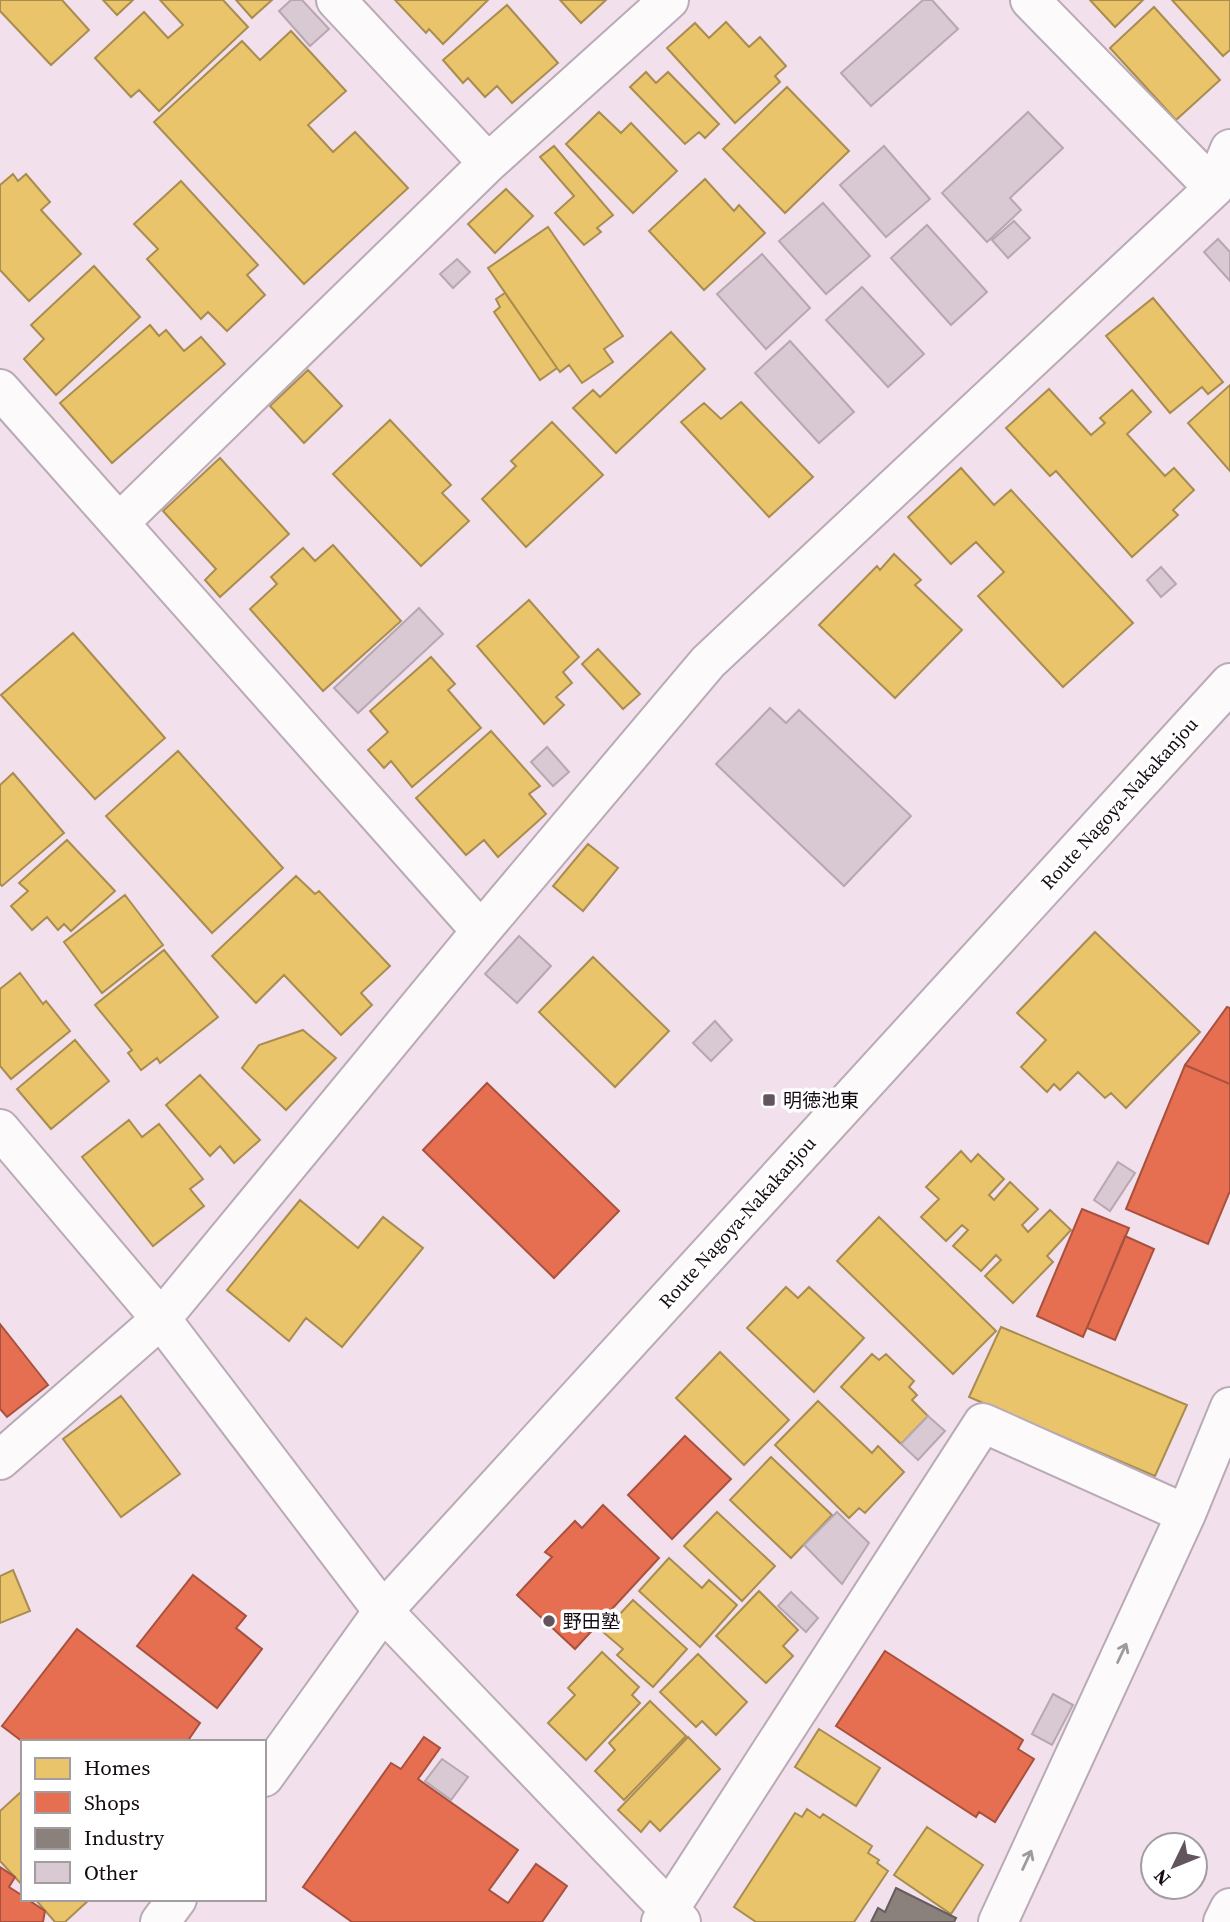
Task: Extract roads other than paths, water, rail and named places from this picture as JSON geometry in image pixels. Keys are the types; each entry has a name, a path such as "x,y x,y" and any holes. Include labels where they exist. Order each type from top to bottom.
{"main road":[{"path":"336,0 488,163"},
{"path":"119,523 488,163 669,0"},
{"path":"1030,0 1214,188"},
{"path":"0,1460 161,1319 481,931 708,662 1214,188 1230,149"},
{"path":"0,389 481,931"},
{"name":"Route Nagoya-Nakakanjou","path":"266,1774 383,1611 1230,683"},
{"path":"0,1129 161,1319 383,1611 670,1918 983,1423 1186,1514"},
{"path":"998,1922 1186,1514 1230,1407"},
{"path":"160,1922 176,1901"},
{"path":"1223,1922 1230,1908"}],"place":[{"name":"明徳池東","path":"769,1100"},
{"name":"野田塾","path":"549,1621"}]}
